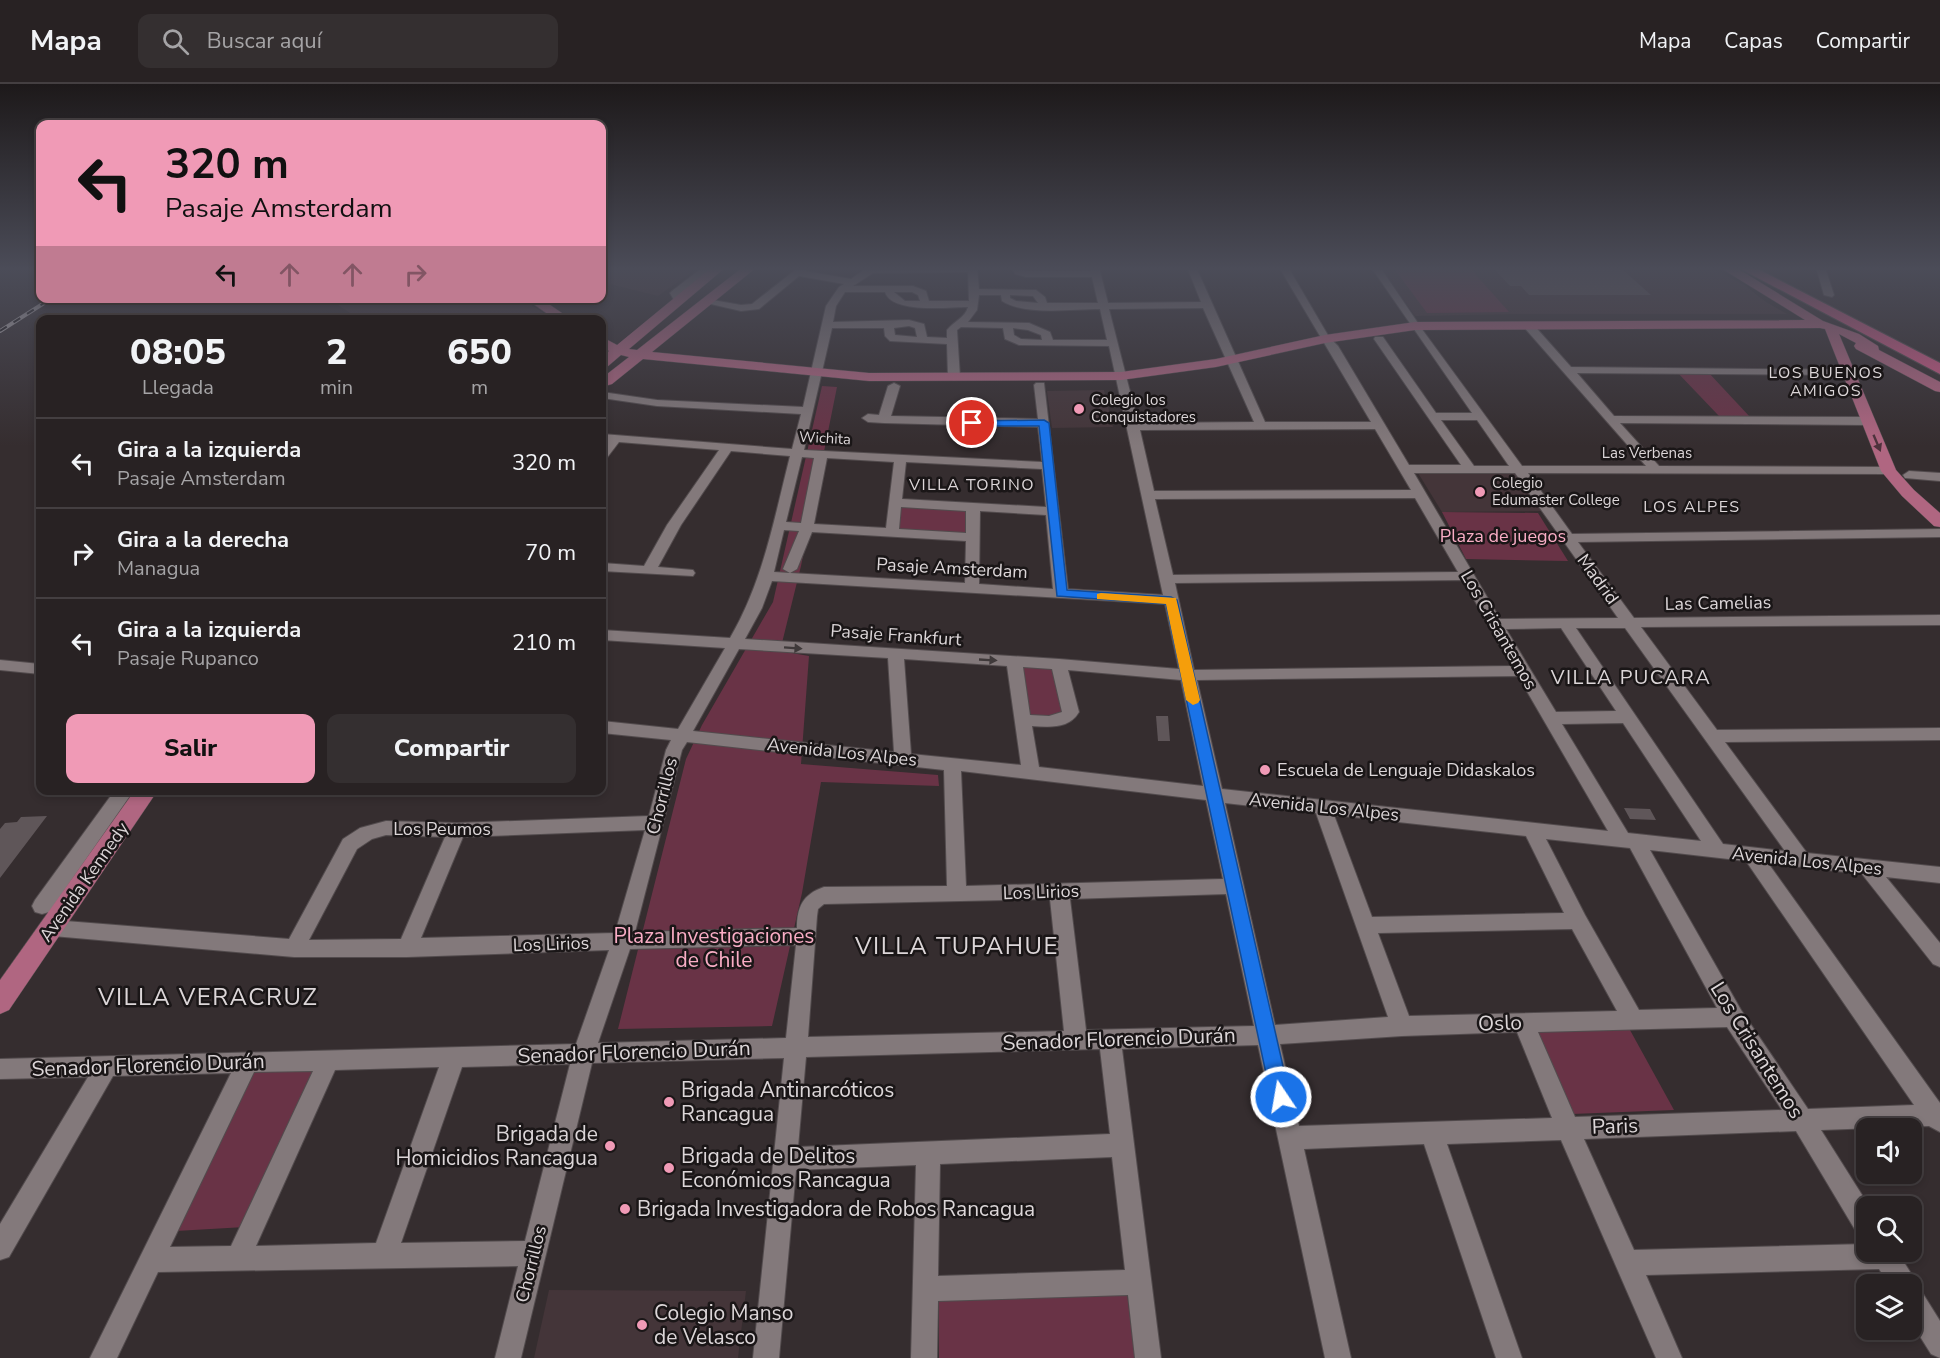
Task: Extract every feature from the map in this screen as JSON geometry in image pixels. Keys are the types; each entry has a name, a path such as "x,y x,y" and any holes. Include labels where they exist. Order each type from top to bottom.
{"highway":[{"path":"1858,326 1940,369"},
{"path":"1875,326 1940,363"},
{"path":"1920,376 1940,386"}],"main road":[{"path":"608,355 644,326"},
{"path":"606,383 676,326"},
{"path":"608,355 894,386 1040,385 1122,380 1233,363 1329,343 1417,330 1530,327 1825,327 1920,376"},
{"path":"1825,327 1853,371 1909,475 1940,503"},
{"path":"606,339 622,337 640,330"},
{"path":"1329,343 1379,339 1417,330"},
{"path":"1872,352 1854,355 1853,371 1868,421 1889,471 1908,493 1940,522"},
{"path":"816,377 1122,380"},
{"name":"Avenida Kennedy","path":"0,1002 53,927 131,798"}],"street":[{"name":"Chorrillos","path":"508,1358 584,1053 622,942 656,823 670,762 680,737 755,608 766,576 827,326"},
{"path":"889,326 890,336 894,339 952,341"},
{"path":"920,326 923,341"},
{"path":"954,377 952,330 955,326"},
{"path":"987,326 1019,326"},
{"path":"1031,326 1040,328 1046,334 1048,343"},
{"path":"1109,326 1167,579 1338,1358"},
{"path":"1217,326 1262,426"},
{"name":"Los Crisantemos","path":"1319,326 1551,718 1628,840 1733,1017 1802,1120 1856,1208"},
{"name":"Madrid","path":"1415,326 1803,860"},
{"path":"1008,327 1009,337 1018,342 1113,342"},
{"path":"1530,327 1656,470"},
{"path":"1379,339 1470,469"},
{"path":"1568,370 1853,371"},
{"path":"1040,385 1061,594"},
{"path":"884,419 894,386"},
{"path":"606,387 628,397 654,402 806,411"},
{"path":"1431,416 1480,417"},
{"path":"868,418 978,424 1044,423"},
{"path":"1611,419 1868,421"},
{"path":"1133,427 1379,425"},
{"name":"Wichita","path":"606,438 821,455 1048,466"},
{"path":"606,451 615,439"},
{"path":"649,570 674,525 726,449"},
{"path":"790,569 799,552 806,528 821,455"},
{"path":"892,532 900,459"},
{"name":"Las Verbenas","path":"1405,469 1889,471"},
{"path":"1909,475 1940,477"},
{"path":"1148,495 1419,494"},
{"path":"895,502 1053,511"},
{"path":"972,588 973,507"},
{"path":"778,526 973,537"},
{"path":"1568,538 1940,533"},
{"path":"606,567 688,573"},
{"name":"Pasaje Amsterdam","path":"766,576 1171,600"},
{"path":"1167,579 1468,576"},
{"name":"Las Camelias","path":"1496,624 1940,620"},
{"path":"1566,624 1717,850"},
{"name":"Pasaje Frankfurt","path":"606,635 1059,664 1188,675 1523,671"},
{"path":"896,655 903,759"},
{"path":"1014,661 1031,772"},
{"path":"1023,720 1062,720 1069,717 1071,712 1059,664"},
{"path":"0,665 36,669"},
{"path":"1551,718 1628,717"},
{"name":"Avenida Los Alpes","path":"606,728 1031,772 1193,790 1214,795 1940,875"},
{"path":"1712,736 1940,734"},
{"path":"952,764 957,894"},
{"name":"Avenida Kennedy","path":"42,906 131,798"},
{"path":"1322,806 1402,1026"},
{"name":"Los Peumos","path":"294,948 350,844 366,833 386,828 457,830 656,823"},
{"path":"407,948 457,830"},
{"path":"1532,830 1578,921 1633,1019"},
{"path":"1751,854 1938,1117"},
{"path":"1867,867 1940,958"},
{"name":"Los Lirios","path":"53,927 294,948 407,948 807,936 808,906 814,899 824,895 957,894 1234,886"},
{"path":"1059,891 1076,1040"},
{"path":"1364,925 1578,921"},
{"path":"766,1358 807,936"},
{"name":"Oslo","path":"1267,1035 1402,1026 1733,1017"},
{"path":"1524,1023 1669,1358"},
{"name":"Senador Florencio Durán","path":"0,1069 1267,1035"},
{"path":"1110,1039 1148,1358"},
{"path":"384,1256 454,1057"},
{"path":"238,1258 329,1060"},
{"path":"103,1358 248,1062"},
{"path":"0,1248 107,1066"},
{"name":"Paris","path":"1290,1138 1938,1117"},
{"path":"1432,1134 1509,1358"},
{"path":"785,1160 1123,1145"},
{"path":"924,1358 928,1153"},
{"path":"151,1260 534,1253"},
{"path":"1627,1263 1856,1254"},
{"path":"924,1288 1138,1282"},
{"path":"1922,1316 1940,1345"}],"shaded area":[{"name":"Colegio los Conquistadores","path":"1104,390 1113,427 1052,428 1047,391"},
{"name":"Colegio Edumaster College","path":"1418,473 1517,473 1543,511 1442,512"},
{"name":"Colegio Manso de Velasco","path":"549,1290 746,1291 738,1358 534,1358"}],"green space":[{"path":"1676,371 1708,372 1750,417 1719,416"},
{"name":"Plaza Investigaciones de Chile","path":"822,386 837,387 801,566 780,651 809,656 801,764 938,775 939,786 821,782 802,893 772,1026 618,1029 686,759 702,725 773,602"},
{"path":"904,505 967,509 967,534 901,531 899,529 899,507"},
{"name":"Plaza de juegos","path":"1442,512 1538,513 1568,561 1466,559"},
{"path":"1015,666 1058,666 1066,712 1059,722 1028,718"},
{"path":"1625,1021 1674,1110 1572,1114 1532,1025"},
{"path":"254,1065 317,1065 245,1227 176,1231"},
{"path":"1126,1285 1135,1358 939,1358 939,1291"}],"building":[{"path":"1156,716 1168,716 1170,741 1158,741"},
{"path":"1624,808 1650,809 1656,820 1630,819"},
{"path":"47,816 0,878 0,829 5,823 17,822 21,817"}],"railway":[{"path":"0,331 7,326"}],"slow traffic":[{"path":"1101,596 1171,600 1193,700"}],"place":[{"name":"Colegio los Conquistadores","path":"1079,409"},
{"name":"Colegio Edumaster College","path":"1480,492"},
{"name":"Escuela de Lenguaje Didaskalos","path":"1265,770"},
{"name":"Brigada Antinarcóticos Rancagua","path":"669,1102"},
{"name":"Brigada de Homicidios Rancagua","path":"610,1146"},
{"name":"Brigada de Delitos Económicos Rancagua","path":"669,1168"},
{"name":"Brigada Investigadora de Robos Rancagua","path":"625,1209"},
{"name":"Colegio Manso de Velasco","path":"642,1325"}],"district":[{"name":"LOS BUENOS AMIGOS","path":"1826,381"},
{"name":"VILLA TORINO","path":"972,484"},
{"name":"LOS ALPES","path":"1692,506"},
{"name":"VILLA PUCARA","path":"1631,677"},
{"name":"VILLA TUPAHUE","path":"957,946"},
{"name":"VILLA VERACRUZ","path":"208,997"}],"route":[{"path":"972,423 1044,423 1061,594 1171,600 1281,1097"}]}
